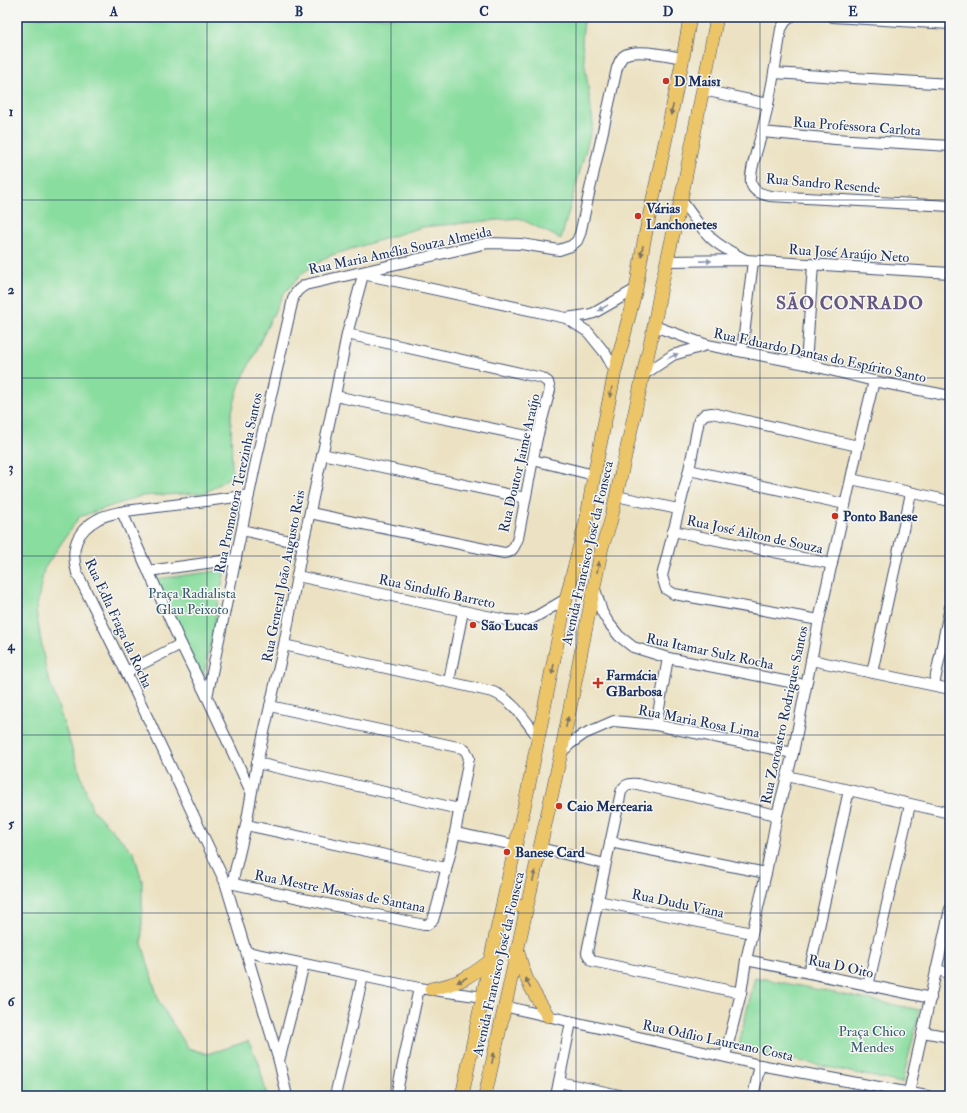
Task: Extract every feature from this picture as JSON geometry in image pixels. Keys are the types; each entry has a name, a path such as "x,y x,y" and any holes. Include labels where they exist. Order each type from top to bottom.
{"main road":[{"name":"Avenida Francisco José da Fonseca","path":"462,1096 490,961 506,893 515,844 527,794 566,599 587,517 594,474 615,371 636,289 644,241 683,58 690,17"},
{"name":"Avenida Francisco José da Fonseca","path":"485,1096 517,946 561,753 602,547 610,524 654,326 661,287 681,200 717,17"},
{"path":"587,517 592,523 599,526 610,524"},
{"path":"582,535 588,531 596,534 599,537 602,547"},
{"path":"506,893 510,902 516,906 522,906 527,903"},
{"path":"500,915 504,913 517,915 523,920"},
{"path":"517,946 522,970 531,989 548,1016"},
{"path":"425,988 456,983 470,976 490,961"}],"street":[{"name":"Rua Sandro Resende","path":"791,17 785,22 781,29 768,104 751,172 751,184 754,189 761,194 770,196 950,206"},
{"path":"834,17 950,24"},
{"name":"Rua Maria Amélia Souza Almeida","path":"293,299 300,288 305,285 359,274 488,243 521,244 559,250 571,246 577,241 580,234 620,60 625,55 636,52 683,58"},
{"path":"774,74 950,84"},
{"path":"703,90 768,104"},
{"name":"Rua Professora Carlota","path":"762,132 835,139 950,146"},
{"path":"681,200 699,225 721,246 750,261 742,351"},
{"name":"Rua José Araújo Neto","path":"667,261 750,261 950,273"},
{"path":"806,364 813,265"},
{"path":"359,274 566,318 594,313 636,289"},
{"name":"Rua General João Augusto Reis","path":"229,883 246,825 251,792 284,645 303,544 335,396 359,274"},
{"name":"Rua Promotora Terezinha Santos","path":"208,697 249,495 293,299"},
{"path":"566,318 588,332 605,353 615,371"},
{"path":"654,326 707,345"},
{"name":"Rua Doutor Jaime Araújo","path":"310,513 507,553 511,552 518,538 537,438 550,390 548,382 545,380 347,334"},
{"name":"Rua Eduardo Dantas do Espírito Santo","path":"643,375 673,354 707,345 806,364 874,381 950,396"},
{"name":"Rua Zoroastro Rodrigues Santos","path":"725,1056 741,993 746,960 766,873 777,815 793,753 805,685 819,620 874,381"},
{"path":"335,396 537,438"},
{"path":"819,620 687,597 670,592 664,585 662,576 689,470 699,420 702,416 712,413 858,446"},
{"path":"322,454 525,498"},
{"path":"533,460 594,474"},
{"path":"689,470 845,504"},
{"path":"851,479 950,501"},
{"path":"872,673 911,493"},
{"name":"Rua Edla Fraga da Rocha","path":"249,495 122,512 99,518 80,534 73,552 77,573 229,883 247,952 279,1061 287,1096"},
{"path":"616,496 678,509"},
{"path":"122,512 181,644 208,697 251,792"},
{"path":"242,530 303,544"},
{"name":"Rua José Ailton de Souza","path":"673,531 832,564"},
{"path":"148,571 236,559"},
{"name":"Rua Sindulfo Barreto","path":"297,576 506,620 530,620 566,599"},
{"name":"Rua Itamar Sulz Rocha","path":"595,588 602,612 608,622 624,641 633,647 668,658 805,685"},
{"path":"934,685 950,607"},
{"path":"449,681 463,611"},
{"path":"126,672 181,644"},
{"path":"284,645 449,681 500,695 517,710 538,737"},
{"path":"656,725 668,658"},
{"path":"811,660 950,689"},
{"name":"Rua Mestre Messias de Santana","path":"229,883 427,925 433,920 455,833 469,758 464,749 270,706"},
{"name":"Rua Maria Rosa Lima","path":"561,753 578,738 614,721 656,725 793,753"},
{"path":"257,763 459,809"},
{"path":"787,776 950,814"},
{"path":"741,993 592,961 587,953 605,864 621,792 623,788 629,784 637,784 777,815"},
{"path":"809,973 850,790"},
{"path":"868,986 910,805"},
{"path":"246,825 446,868"},
{"path":"455,833 515,844"},
{"path":"610,842 766,873"},
{"path":"540,848 605,864"},
{"name":"Rua Dudu Viana","path":"598,900 752,933"},
{"path":"909,1092 950,912"},
{"path":"247,952 362,976 483,997"},
{"name":"Rua D Oito","path":"746,960 931,998"},
{"path":"279,1061 304,964"},
{"path":"936,970 950,973"},
{"path":"335,1096 362,976"},
{"path":"396,1096 425,988"},
{"name":"Rua Odílio Laureano Costa","path":"504,1006 760,1065 928,1096"},
{"path":"556,1096 572,1022"},
{"path":"923,1032 950,1036"},
{"path":"753,1096 760,1065"},
{"path":"559,1082 624,1096"}],"green space":[{"path":"17,17 584,17 582,43 593,124 561,239 519,218 422,227 329,256 304,272 283,294 239,386 231,415 232,476 205,493 141,496 79,517 44,569 36,611 46,670 92,809 134,853 142,881 142,943 159,1002 188,1048 207,1054 248,1041 258,1060 267,1096 17,1096"},
{"name":"Praça Radialista Glau Peixoto","path":"225,570 202,684 155,579"},
{"name":"Praça Chico Mendes","path":"755,977 920,1010 902,1083 738,1048"}],"place":[{"name":"D Mais1","path":"666,81"},
{"name":"Várias Lanchonetes","path":"638,216"},
{"name":"Ponto Banese","path":"835,516"},
{"name":"São Lucas","path":"473,625"},
{"name":"Farmácia GBarbosa","path":"598,683"},
{"name":"Caio Mercearia","path":"559,806"},
{"name":"Banese Card","path":"507,852"}],"district":[{"name":"SÃO CONRADO","path":"850,303"}]}
